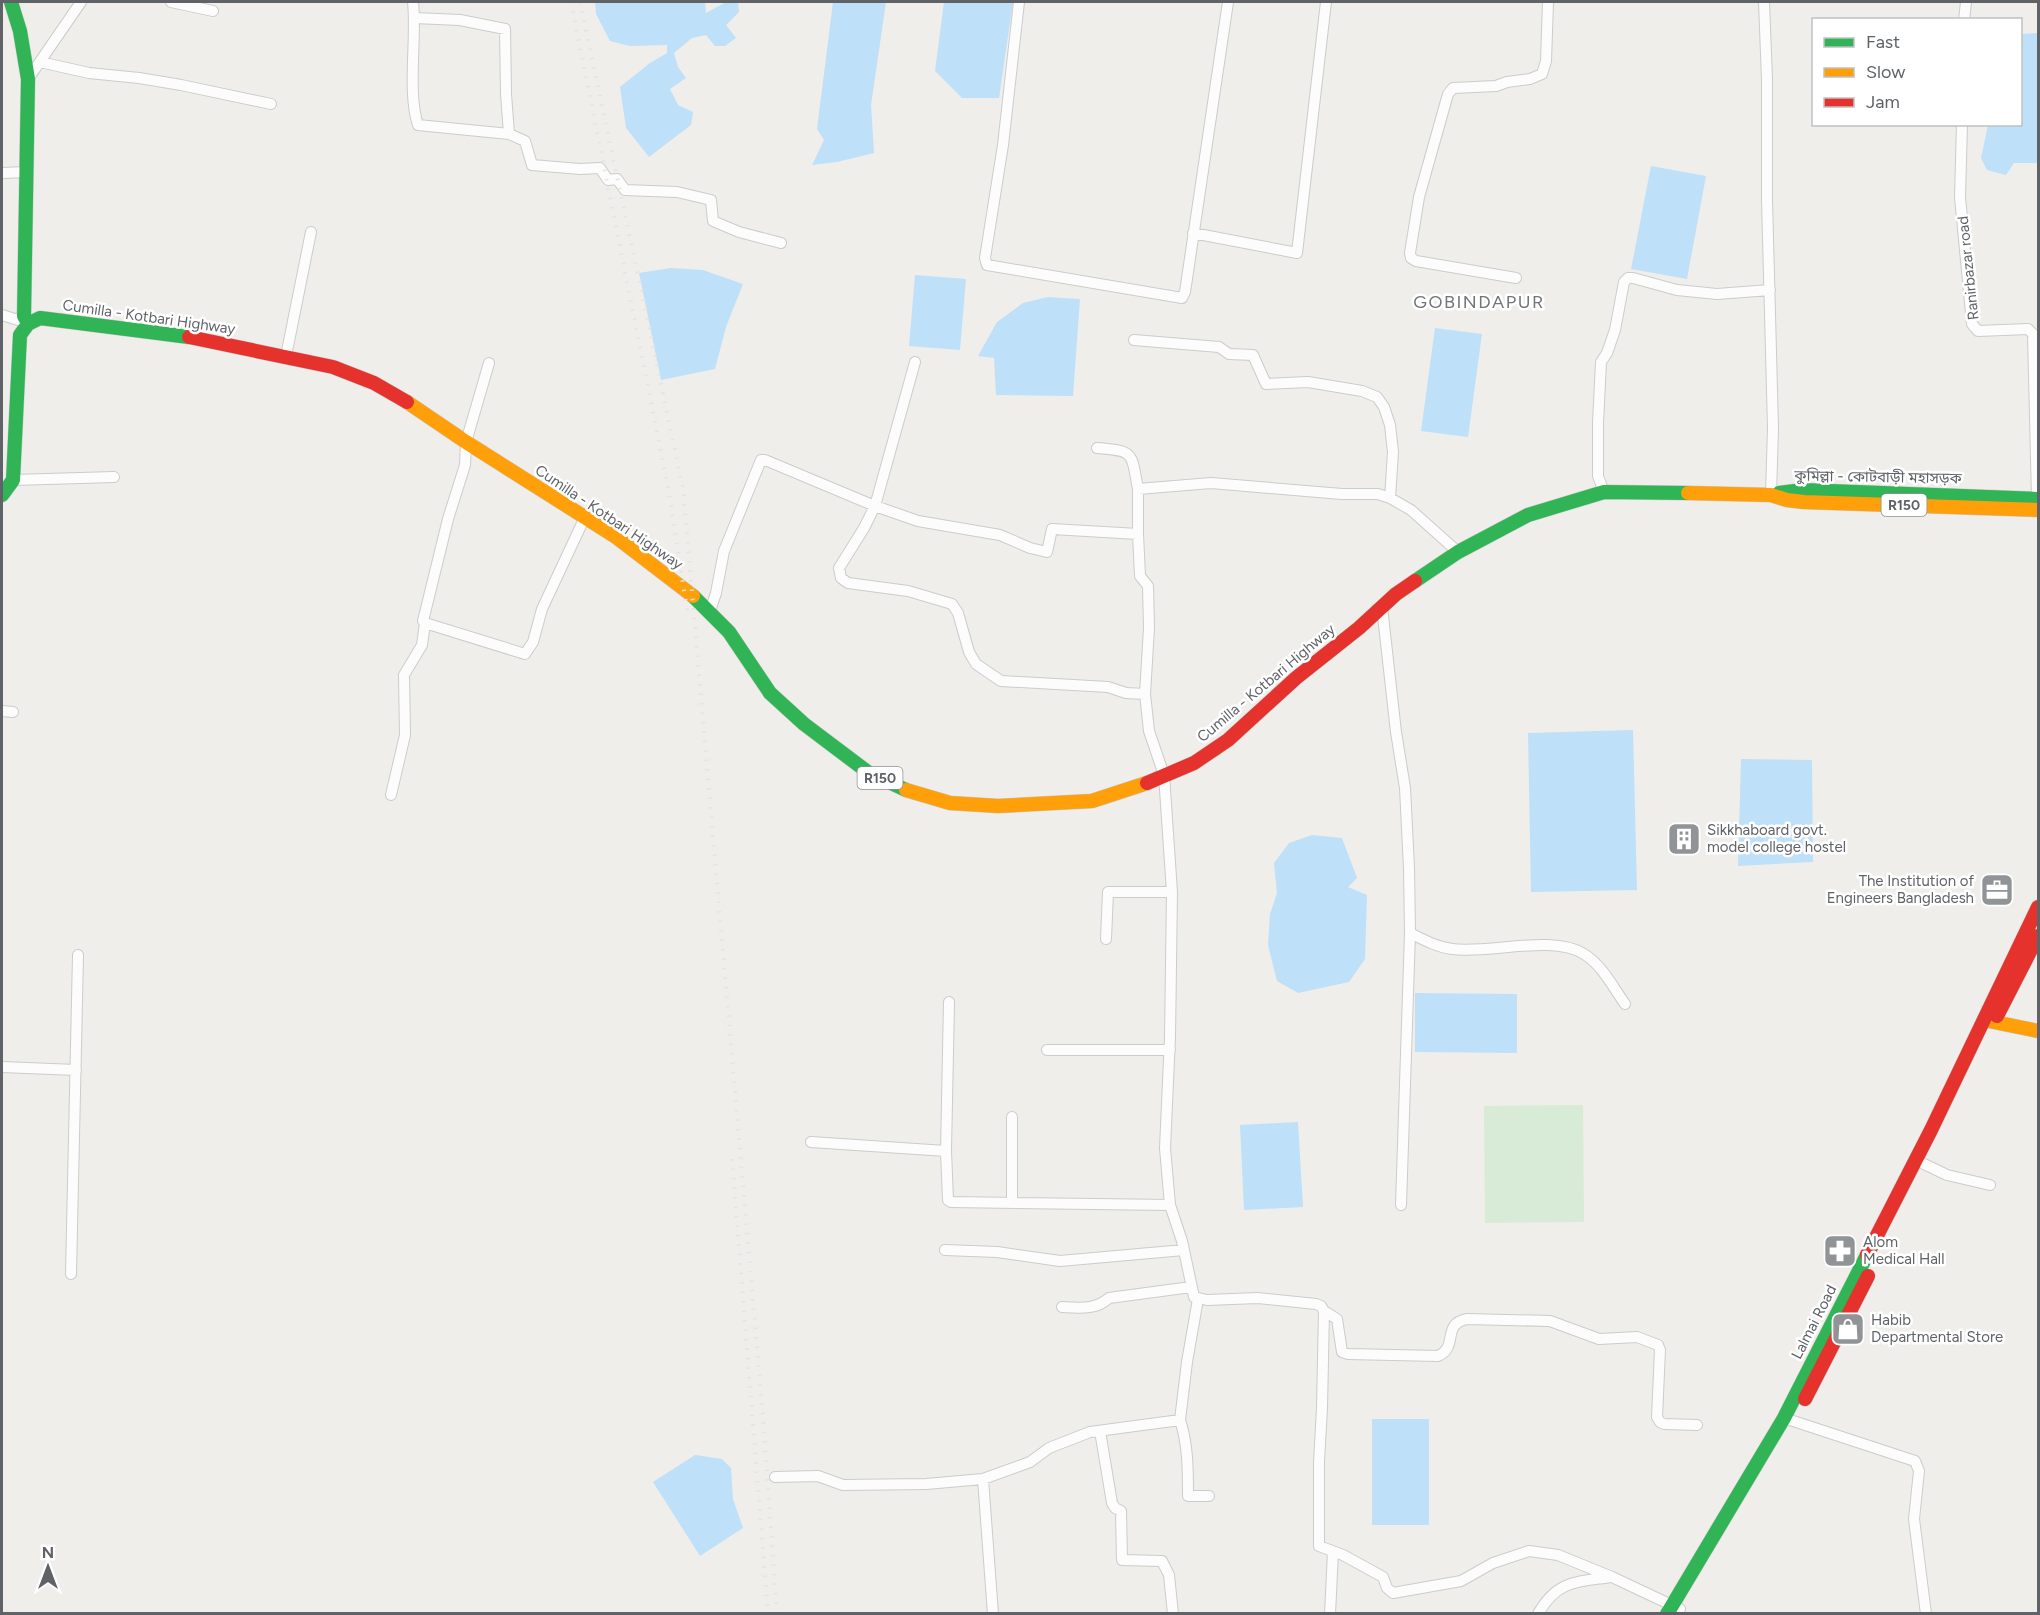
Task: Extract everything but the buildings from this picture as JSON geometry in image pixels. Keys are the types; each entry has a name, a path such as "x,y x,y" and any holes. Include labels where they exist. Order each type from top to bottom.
{"main road":[{"path":"2,495 13,480 20,335 28,323 24,316 28,79 20,31 11,2"},
{"name":"R150","path":"28,323 40,318 97,324 190,337 286,356"},
{"name":"Cumilla - Kotbari Highway","path":"286,356 333,367 374,383 411,404 466,442 616,537 710,610 729,632 770,693 804,724 869,773 908,790 950,802 998,806 1092,801 1137,787 1194,763 1228,740 1296,678 1359,628 1396,594 1458,552 1528,515 1604,492 1771,495"},
{"name":"কুমিল্লা - কোটবাড়ী মহাসড়ক","path":"1771,495 1804,502 2038,502"},
{"name":"Lalmai Road","path":"1674,1610 1831,1350 1924,1164 2038,907"},
{"name":"Lalmai Road","path":"1788,1420 1931,1130 1989,1021 2038,936"},
{"path":"1989,1021 2038,1031"}],"street":[{"path":"28,79 81,2"},
{"path":"171,2 213,11"},
{"path":"413,2 415,18 413,77 418,125 509,134 525,141 532,165 580,169 600,168 608,180 617,179 625,190 677,192 711,200 713,220 739,232 782,243"},
{"path":"1019,2 1003,145 985,258 987,265 1182,298 1185,292 1228,2"},
{"path":"1193,234 1297,253 1326,2"},
{"path":"1516,278 1416,261 1411,258 1410,253 1419,197 1448,94 1453,88 1485,88 1530,79 1542,74 1546,61 1548,2"},
{"path":"1764,2 1773,428 1771,495"},
{"path":"1964,18 1966,2"},
{"path":"415,18 460,20 505,29 509,134"},
{"path":"40,62 89,73 181,85 271,104"},
{"name":"Ranirbazar road","path":"1962,126 1960,197 1972,324 1978,331 2028,329 2033,334 2038,502"},
{"path":"2,173 26,172"},
{"path":"286,356 311,232"},
{"path":"1604,492 1598,476 1601,362 1607,353 1615,330 1624,282 1628,278 1633,278 1677,290 1717,294 1770,290"},
{"path":"2,315 28,323"},
{"path":"1134,340 1219,347 1229,354 1253,355 1266,384 1308,382 1362,391 1377,397 1384,407 1390,425 1393,452 1390,498"},
{"path":"915,362 875,506 839,568 841,578 848,583 908,591 952,604 958,613 969,652 976,664 1001,681 1108,687 1126,693 1145,694"},
{"path":"391,795 405,735 404,675 422,645 424,610 465,465 466,442 489,363"},
{"path":"1097,448 1123,450 1129,453 1133,460 1138,489 1140,576 1148,586 1149,628 1145,694 1149,731 1164,775 1172,892 1170,1050 1165,1148 1170,1205 1184,1250 1194,1297 1198,1299 1258,1298 1316,1304 1337,1318 1342,1352 1347,1354 1438,1356 1448,1348 1452,1326 1458,1320 1467,1318 1550,1321 1599,1339 1643,1338 1658,1345 1660,1350 1657,1417 1660,1422 1697,1425"},
{"path":"710,610 716,593 724,551 761,460 918,521 1000,535 1030,548 1047,552 1052,529 1138,534"},
{"path":"13,480 114,477"},
{"path":"1138,489 1210,483 1342,494 1378,494 1411,510 1458,552"},
{"path":"425,623 525,654 533,642 542,609 585,517"},
{"path":"1383,607 1396,732 1405,788 1410,933 1401,1205"},
{"path":"1106,939 1108,892 1172,892"},
{"path":"1410,933 1431,944 1454,949 1559,945 1584,953 1605,974 1625,1004"},
{"path":"71,1274 78,955"},
{"path":"949,1002 946,1150 948,1200 951,1202 1170,1205"},
{"path":"1047,1050 1170,1050"},
{"path":"2,1067 76,1070"},
{"path":"1012,1118 1012,1203"},
{"path":"811,1142 946,1150"},
{"path":"1924,1164 1958,1179 1990,1185"},
{"path":"945,1250 997,1252 1060,1261 1184,1250"},
{"path":"1062,1307 1100,1306 1109,1298 1191,1287"},
{"path":"1198,1299 1180,1420 1187,1460 1188,1496 1209,1496"},
{"path":"1324,1311 1319,1546 1343,1555 1383,1576 1387,1588 1392,1593 1461,1581 1494,1563 1529,1551 1558,1555 1612,1576 1674,1610"},
{"path":"775,1477 818,1476 843,1485 926,1484 983,1479 1030,1461 1049,1448 1090,1432 1180,1420"},
{"path":"1788,1420 1916,1461 1919,1472 1914,1519 1926,1614"},
{"path":"1100,1431 1112,1503 1121,1511 1122,1560 1162,1561 1169,1575 1173,1614"},
{"path":"983,1479 993,1614"},
{"path":"1330,1614 1333,1552"},
{"path":"1538,1614 1545,1601 1568,1583 1612,1576"}],"green space":[{"path":"1583,1105 1584,1222 1485,1223 1484,1106"}],"water":[{"path":"595,2 705,2 706,13 726,2 738,2 739,12 726,25 736,38 725,46 715,46 706,35 692,38 674,53 678,67 686,78 670,89 678,105 693,112 691,125 649,157 626,128 620,87 650,63 667,53 667,45 630,46 610,41 596,14"},
{"path":"833,2 886,2 871,105 874,153 837,162 812,165 824,140 817,129"},
{"path":"944,2 1013,2 999,98 962,98 935,71"},
{"path":"2038,33 2038,163 2014,163 2006,175 1987,170 1981,158 1988,126 2022,126 2022,34"},
{"path":"1651,166 1706,176 1687,279 1631,269"},
{"path":"671,268 703,270 743,284 726,327 715,369 661,380 639,273"},
{"path":"915,275 966,279 960,350 909,346"},
{"path":"1048,297 1080,299 1073,396 996,395 994,358 978,356 997,322 1023,303"},
{"path":"1435,328 1482,334 1468,437 1421,431"},
{"path":"1633,730 1637,890 1531,892 1528,733"},
{"path":"1741,759 1812,760 1813,862 1738,866"},
{"path":"1312,835 1342,838 1357,878 1348,887 1367,895 1365,959 1349,982 1298,993 1277,981 1268,945 1270,914 1277,893 1274,863 1289,843"},
{"path":"1415,993 1517,994 1517,1053 1415,1052"},
{"path":"1298,1122 1303,1207 1244,1210 1240,1125"},
{"path":"1372,1419 1429,1419 1429,1525 1372,1525"},
{"path":"695,1455 722,1459 731,1468 733,1499 743,1528 700,1556 653,1482"}],"railway":[{"path":"571,2 669,492 688,617"},
{"path":"580,2 683,488 763,1417 777,1614"},
{"path":"732,1159 768,1614"}],"traffic: fast":[{"path":"11,2 20,31 28,79 24,316 28,323"},
{"path":"2,495 13,480 20,335 28,324 40,318 189,337"},
{"path":"1779,493 1803,490 2038,499"},
{"path":"1415,581 1458,552 1528,515 1604,492 1688,493"},
{"path":"693,596 729,632 770,693 804,724 869,773 906,790"},
{"path":"1667,1614 1784,1418 1867,1255"}],"traffic: slow":[{"path":"407,402 616,537 693,596"},
{"path":"1688,493 1771,495 1804,502 2038,510"},
{"path":"906,790 950,803 998,806 1092,801 1147,783"},
{"path":"1984,1020 2038,1031"}],"traffic: jam":[{"path":"189,337 333,367 374,383 407,402"},
{"path":"1147,783 1194,763 1228,740 1296,678 1359,628 1396,594 1415,581"},
{"path":"1867,1255 1931,1130 2038,907"},
{"path":"1997,1016 2038,936"},
{"path":"1805,1399 1868,1276"}],"place":[{"name":"Sikkhaboard govt. model college hostel","path":"1684,839"},
{"name":"The Institution of Engineers Bangladesh","path":"1997,890"},
{"name":"Alom Medical Hall","path":"1840,1251"},
{"name":"Habib Departmental Store","path":"1848,1329"}],"district":[{"name":"GOBINDAPUR","path":"1479,302"}]}
